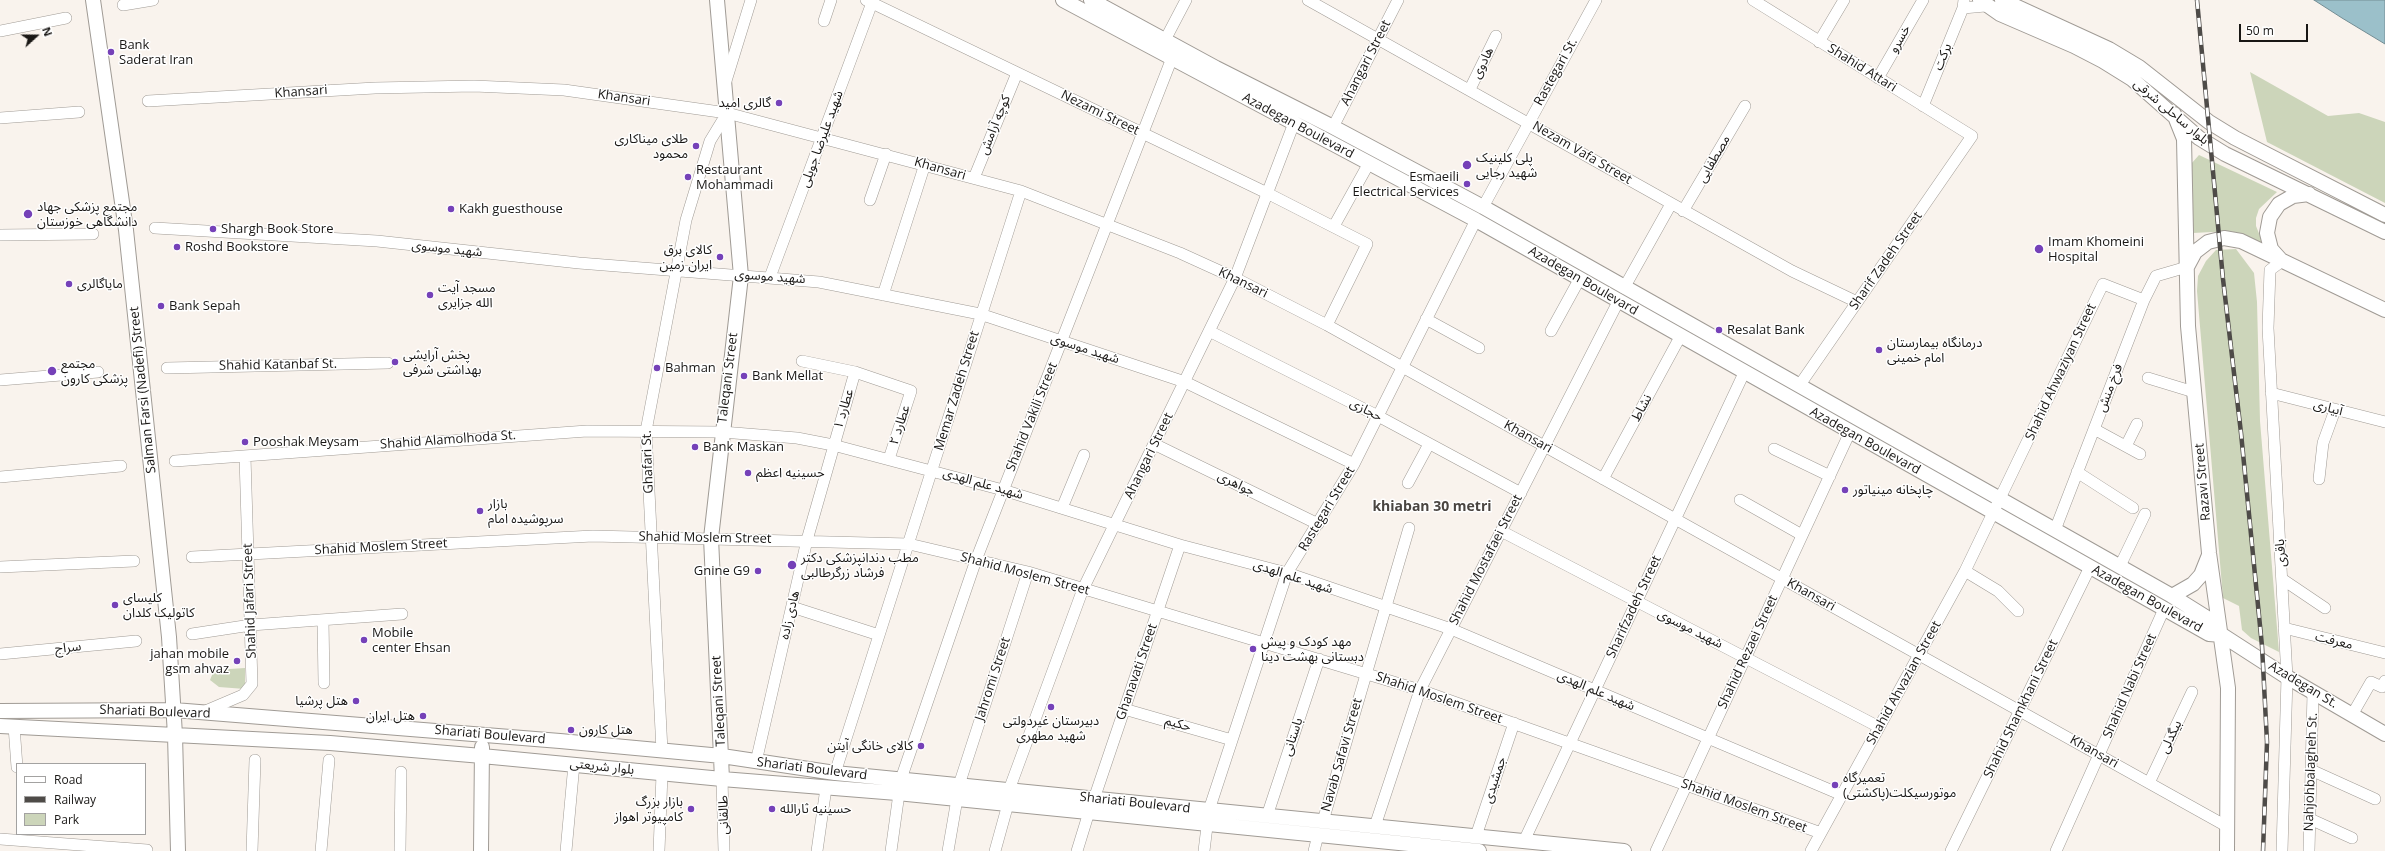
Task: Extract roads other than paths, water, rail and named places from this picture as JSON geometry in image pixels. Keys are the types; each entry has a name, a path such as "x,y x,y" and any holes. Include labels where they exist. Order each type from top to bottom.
{"main road":[{"name":"Salman Farsi (Nadefi) Street","path":"93,0 126,238 168,621 174,710 178,851"},
{"name":"Taleqani Street","path":"717,0 741,276 711,538 722,779"},
{"name":"Azadegan Boulevard","path":"1063,0 1476,220 1651,321 2164,609 2209,634 2222,635"},
{"name":"Azadegan Boulevard","path":"1091,0 1216,68 1333,127 1483,207 1624,288 2172,596 2212,621 2222,635"},
{"name":"بلوار ساحلی شرقی","path":"2002,0 2109,49 2139,67 2184,102 2235,138 2385,215"},
{"name":"بلوار ساحلی شرقی","path":"1983,3 2000,14 2074,46 2103,61 2132,79 2200,138 2225,154 2385,232"},
{"path":"2174,114 2184,102"},
{"name":"Razavi Street","path":"2174,114 2184,140 2188,326 2209,553 2222,635 2229,707 2227,851"},
{"path":"2282,261 2271,249 2267,233 2270,217 2279,204 2293,196 2309,194"},
{"path":"2187,267 2195,252 2208,242 2224,238 2241,240 2385,310"},
{"path":"1651,321 1658,307"},
{"path":"2172,596 2193,584 2201,575 2209,553"},
{"name":"Azadegan St.","path":"2222,635 2286,677 2385,734"},
{"name":"Shariati Boulevard","path":"0,710 174,710 722,756 835,773 899,786 1008,797 1094,799 1318,835 1373,839 1479,851"},
{"name":"Shariati Boulevard","path":"0,726 330,743 482,756"},
{"path":"481,851 483,736"},
{"name":"بلوار شریعتی","path":"482,756 722,779"},
{"name":"Shariati Boulevard","path":"722,779 826,788 899,786"},
{"name":"Shariati Boulevard","path":"1008,797 1089,812 1209,817 1267,816 1323,821 1373,839 1476,836 1624,851"}],"street":[{"path":"123,5 153,0"},
{"path":"724,86 751,0"},
{"path":"824,21 831,0"},
{"path":"1165,40 1186,0"},
{"name":"Nezam Vafa Street","path":"1308,0 1529,122 1683,211 1792,271 1857,302"},
{"name":"Ahangari Street","path":"1333,127 1398,0"},
{"name":"Rastegari St.","path":"1483,207 1596,0"},
{"path":"1820,42 1844,0"},
{"name":"خسرو","path":"1878,78 1923,0"},
{"name":"Nezami Street","path":"870,1 1267,193 1367,244 1327,325"},
{"name":"شهید علیرضا جویلی","path":"770,277 870,1"},
{"name":"Shahid Attari","path":"1755,1 1972,136"},
{"name":"برکت","path":"1923,106 1964,4 1983,3"},
{"path":"0,31 66,18"},
{"name":"هادوی","path":"1470,89 1496,36"},
{"name":"Shahid Vakili Street","path":"891,851 899,786 976,560 1172,58"},
{"name":"کوچه آرامش","path":"974,178 1017,73"},
{"name":"Khansari","path":"148,101 361,88 474,86 564,90 727,113 925,164 1021,192 1108,223 1235,278 1327,325 2228,827"},
{"name":"مصطفایی","path":"1683,211 1745,106"},
{"path":"0,118 79,112"},
{"name":"Ghafari St.","path":"662,751 646,431 675,270 686,220 710,141 727,113"},
{"name":"Ahangari Street","path":"995,851 1008,797 1083,589 1235,278 1294,124"},
{"name":"Sharif Zadeh Street","path":"1799,386 1972,136"},
{"path":"870,200 886,154"},
{"path":"1334,226 1369,163"},
{"path":"883,295 925,164"},
{"name":"Memar Zadeh Street","path":"835,773 909,544 980,314 1021,192"},
{"path":"1624,288 1672,204"},
{"name":"Rastegari Street","path":"1204,851 1209,817 1232,740 1287,573 1354,464 1476,220"},
{"name":"شهید موسوی","path":"155,228 377,241 579,263 812,280 980,314 1185,382 1354,464"},
{"path":"0,235 93,234"},
{"name":"باقری","path":"2282,261 2270,270 2268,328 2270,393 2282,579 2286,677 2282,851"},
{"name":"فرخ منش","path":"2055,530 2144,300 2156,276 2187,267"},
{"path":"1551,331 1579,280"},
{"name":"Shahid Ahwaziyan Street","path":"2001,500 2103,284 2144,300"},
{"name":"Shahid Mostafaei Street","path":"1373,839 1420,690 1618,302"},
{"path":"1426,319 1479,348"},
{"name":"حجازی","path":"1209,331 1378,416 1521,493"},
{"name":"نشاط","path":"1603,479 1680,337"},
{"path":"802,361 855,372"},
{"name":"Shahid Katanbaf St.","path":"167,368 388,363"},
{"path":"0,380 98,372"},
{"name":"عطارد ۲","path":"855,372 911,391 889,459"},
{"name":"عطارد ۱","path":"833,445 855,372"},
{"name":"Sharifzadeh Street","path":"1524,841 1744,372"},
{"path":"2148,378 2194,392"},
{"name":"آبیاری","path":"2270,393 2385,422"},
{"path":"2319,479 2323,443 2335,410"},
{"path":"2126,446 2137,424"},
{"path":"2094,429 2140,454"},
{"name":"Shahid Alamolhoda St.","path":"175,461 245,458 479,437 587,431 722,432"},
{"name":"شهید علم الهدی","path":"722,432 797,438 833,445 1003,490 1180,545 1287,573 1385,608 1451,629 1842,795"},
{"name":"Shahid Rezaei Street","path":"1656,851 1850,432"},
{"name":"جواهری","path":"1154,444 1318,524"},
{"path":"1408,483 1430,444"},
{"name":"هادی زاده","path":"756,762 807,540 833,445"},
{"path":"1774,449 1830,476"},
{"path":"1062,508 1084,455"},
{"name":"Shahid Jafari Street","path":"201,712 235,700 249,690 252,684 245,458"},
{"path":"0,477 122,466"},
{"path":"2077,472 2133,508"},
{"path":"1740,500 1802,534"},
{"name":"Shahid Ahvazian Street","path":"1811,851 1965,571 2001,500"},
{"path":"2120,566 2145,514"},
{"name":"Navab Safavi Street","path":"1323,821 1409,528"},
{"name":"شهید موسوی","path":"1501,531 1879,727"},
{"name":"Shahid Moslem Street","path":"192,557 592,536 807,540 909,544 1028,572 1420,690 1821,833"},
{"name":"Ghanavati Street","path":"1094,799 1180,545"},
{"path":"0,567 134,561"},
{"name":"Shahid Shamkhani Street","path":"1951,851 2090,567"},
{"path":"1965,571 1998,591 2018,611"},
{"name":"Jahromi Street","path":"948,851 958,792 1028,572"},
{"path":"2282,579 2325,608"},
{"path":"792,606 879,635"},
{"name":"Shahid Nabi Street","path":"2056,851 2164,609"},
{"path":"192,634 251,625 402,614"},
{"path":"323,620 324,683"},
{"name":"معرفت","path":"2284,628 2385,652"},
{"name":"سراج","path":"0,654 136,641"},
{"name":"باستانی","path":"1267,816 1319,659"},
{"path":"2352,715 2371,682 2382,687 2385,681"},
{"name":"بیگدلی","path":"2149,783 2192,692"},
{"name":"Nahjohbalagheh St.","path":"2309,851 2313,692"},
{"name":"حکیم","path":"1124,709 1232,740"},
{"name":"جمشیدی","path":"1476,836 1514,723"},
{"path":"14,726 17,763"},
{"path":"252,851 255,760"},
{"path":"321,851 329,760"},
{"path":"566,851 574,764"},
{"path":"2311,770 2375,799"},
{"path":"400,851 401,772"},
{"path":"659,851 662,774"},
{"name":"طالقانی","path":"722,779 724,851"},
{"path":"817,851 826,788"},
{"path":"1076,851 1089,812"},
{"path":"2310,819 2352,838"},
{"path":"1314,851 1318,835"},
{"path":"0,839 23,842 147,850"}],"water":[{"path":"2314,0 2385,0 2385,44 2342,18"}],"railway":[{"path":"2197,0 2223,279 2241,433 2262,646 2267,742 2263,851"}],"place":[{"name":"Bank Saderat Iran","path":"111,52"},
{"name":"گالری امید","path":"779,103"},
{"name":"طلای میناکاری محمود","path":"696,146"},
{"name":"پلی کلینیک شهید رجایی","path":"1467,165"},
{"name":"Restaurant Mohammadi","path":"688,177"},
{"name":"Esmaeili Electrical Services","path":"1467,184"},
{"name":"Kakh guesthouse","path":"451,209"},
{"name":"مجتمع پزشکی جهاد دانشگاهی خوزستان","path":"28,214"},
{"name":"Shargh Book Store","path":"213,229"},
{"name":"Roshd Bookstore","path":"177,247"},
{"name":"Imam Khomeini Hospital","path":"2039,249"},
{"name":"کالای برق ایران زمین","path":"720,257"},
{"name":"مایاگالری","path":"69,284"},
{"name":"مسجد آیت الله جزایری","path":"430,295"},
{"name":"Bank Sepah","path":"161,306"},
{"name":"Resalat Bank","path":"1719,330"},
{"name":"درمانگاه بیمارستان امام خمینی","path":"1879,350"},
{"name":"پخش آرایشی بهداشتی شرفی","path":"395,362"},
{"name":"Bahman","path":"657,368"},
{"name":"مجتمع پزشکی کارون","path":"52,371"},
{"name":"Bank Mellat","path":"744,376"},
{"name":"Pooshak Meysam","path":"245,442"},
{"name":"Bank Maskan","path":"695,447"},
{"name":"حسینیه اعظم","path":"748,473"},
{"name":"چاپخانه مینیاتور","path":"1845,490"},
{"name":"بازار سرپوشیده امام","path":"480,511"},
{"name":"مطب دندانپزشکی دکتر فرشاد زرگرطالبی","path":"792,565"},
{"name":"Gnine G9","path":"758,571"},
{"name":"کلیسای کاتولیک کلدان","path":"115,605"},
{"name":"Mobile center Ehsan","path":"364,640"},
{"name":"مهد کودک و پیش دبستانی بهشت دینا","path":"1253,649"},
{"name":"jahan mobile gsm ahvaz","path":"237,661"},
{"name":"هتل پرشیا","path":"356,701"},
{"name":"دبیرستان غیردولتی شهید مطهری","path":"1051,707"},
{"name":"هتل ایران","path":"423,716"},
{"name":"هتل کارون","path":"571,730"},
{"name":"کالای خانگی آیتن","path":"921,746"},
{"name":"تعمیرگاه موتورسیکلت(پاکشتی)","path":"1835,785"},
{"name":"بازار بزرگ کامپیوتر اهواز","path":"691,809"},
{"name":"حسینیه ثارالله","path":"772,809"}],"district":[{"name":"khiaban 30 metri","path":"1432,507"}]}
